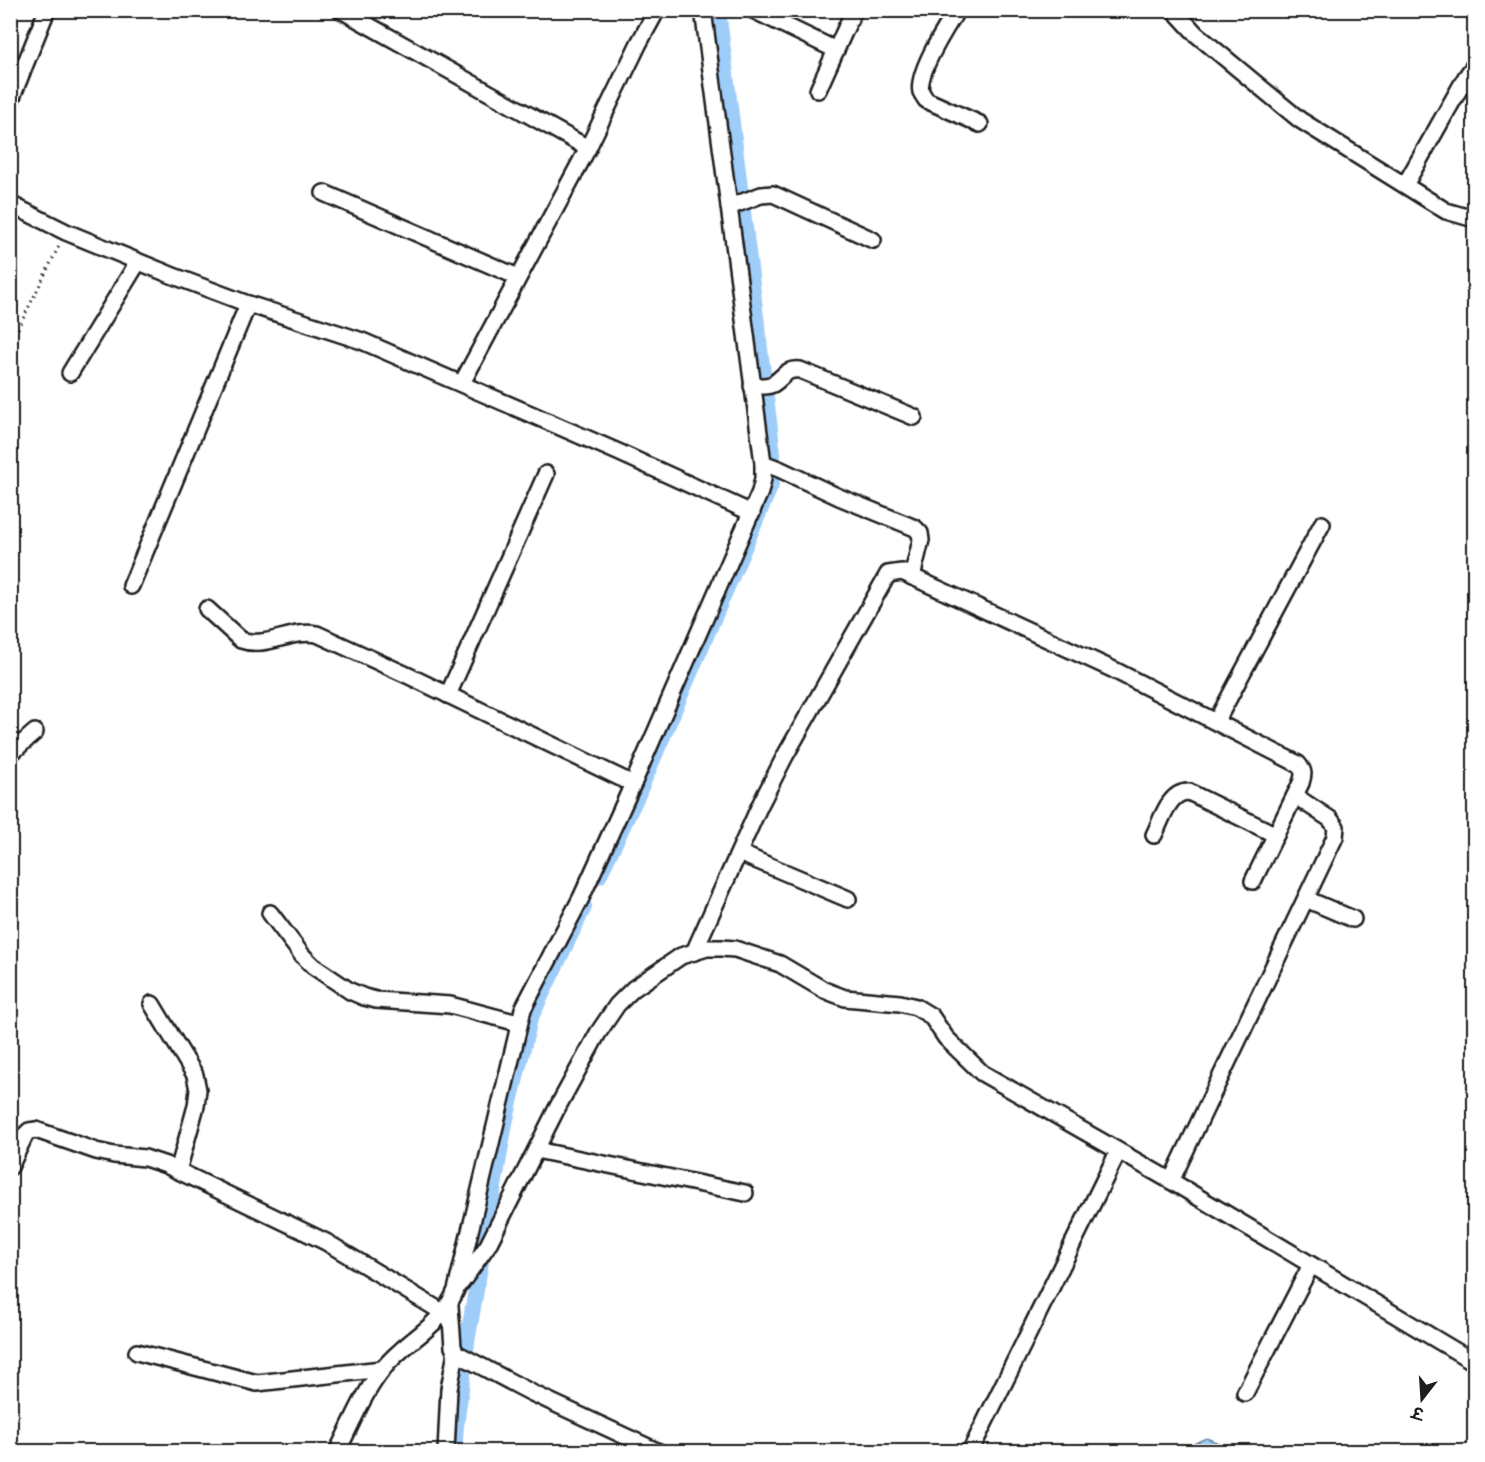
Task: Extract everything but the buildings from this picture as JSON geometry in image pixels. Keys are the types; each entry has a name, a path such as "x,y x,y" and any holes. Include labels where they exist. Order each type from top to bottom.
{"street":[{"path":"10,102 47,10"},
{"path":"341,10 588,148"},
{"path":"462,383 588,148 657,10"},
{"path":"456,1290 523,1009 580,898 633,784 752,513 763,478 770,466 738,204 703,10"},
{"path":"753,10 836,50"},
{"path":"819,90 854,10"},
{"path":"957,10 929,58 921,93 926,100 981,124"},
{"path":"1174,10 1196,34 1300,120 1446,211 1474,219"},
{"path":"1405,185 1474,66"},
{"path":"324,194 518,278"},
{"path":"738,204 772,194 873,240"},
{"path":"10,204 66,232 138,262 248,304 362,341 462,383 752,513"},
{"path":"70,373 138,262"},
{"path":"131,586 248,304"},
{"path":"760,386 792,369 800,370 914,417"},
{"path":"770,466 915,528 920,533 921,540 912,577"},
{"path":"448,695 546,474"},
{"path":"1216,722 1322,525"},
{"path":"694,952 784,756 888,574 902,572 1104,665 1298,764 1304,775 1253,881"},
{"path":"207,609 241,640 248,642 256,643 302,633 317,634 633,784"},
{"path":"10,754 35,732"},
{"path":"1154,835 1174,796 1181,791 1189,792 1276,835"},
{"path":"1170,1181 1335,837 1336,827 1330,819 1295,796"},
{"path":"739,853 848,899"},
{"path":"1306,898 1353,919"},
{"path":"270,913 313,966 350,991 364,997 450,1005 518,1023"},
{"path":"337,1452 382,1369 447,1309 456,1290 488,1245 598,1033 617,1005 633,989 681,956 707,948 735,949 780,964 824,990 845,998 900,1003 916,1007 931,1016 946,1038 981,1073 1170,1181 1474,1362"},
{"path":"152,1004 195,1075 198,1090 196,1106 178,1171"},
{"path":"10,1167 25,1135 29,1131 36,1130 96,1151 155,1161 326,1242 447,1309"},
{"path":"536,1150 745,1193"},
{"path":"970,1452 1118,1152"},
{"path":"1245,1393 1311,1265"},
{"path":"447,1309 453,1347 462,1357 532,1393 659,1452"},
{"path":"137,1352 257,1383 382,1369"},
{"path":"446,1452 449,1389 462,1357"}],"path":[{"path":"10,345 66,232"}],"water":[{"path":"1206,1438 1239,1451 1178,1451"}],"waterway":[{"path":"599,876 638,794 771,485 773,454 718,10"},
{"path":"454,1452 467,1342 505,1123 530,1019 584,907"}]}
